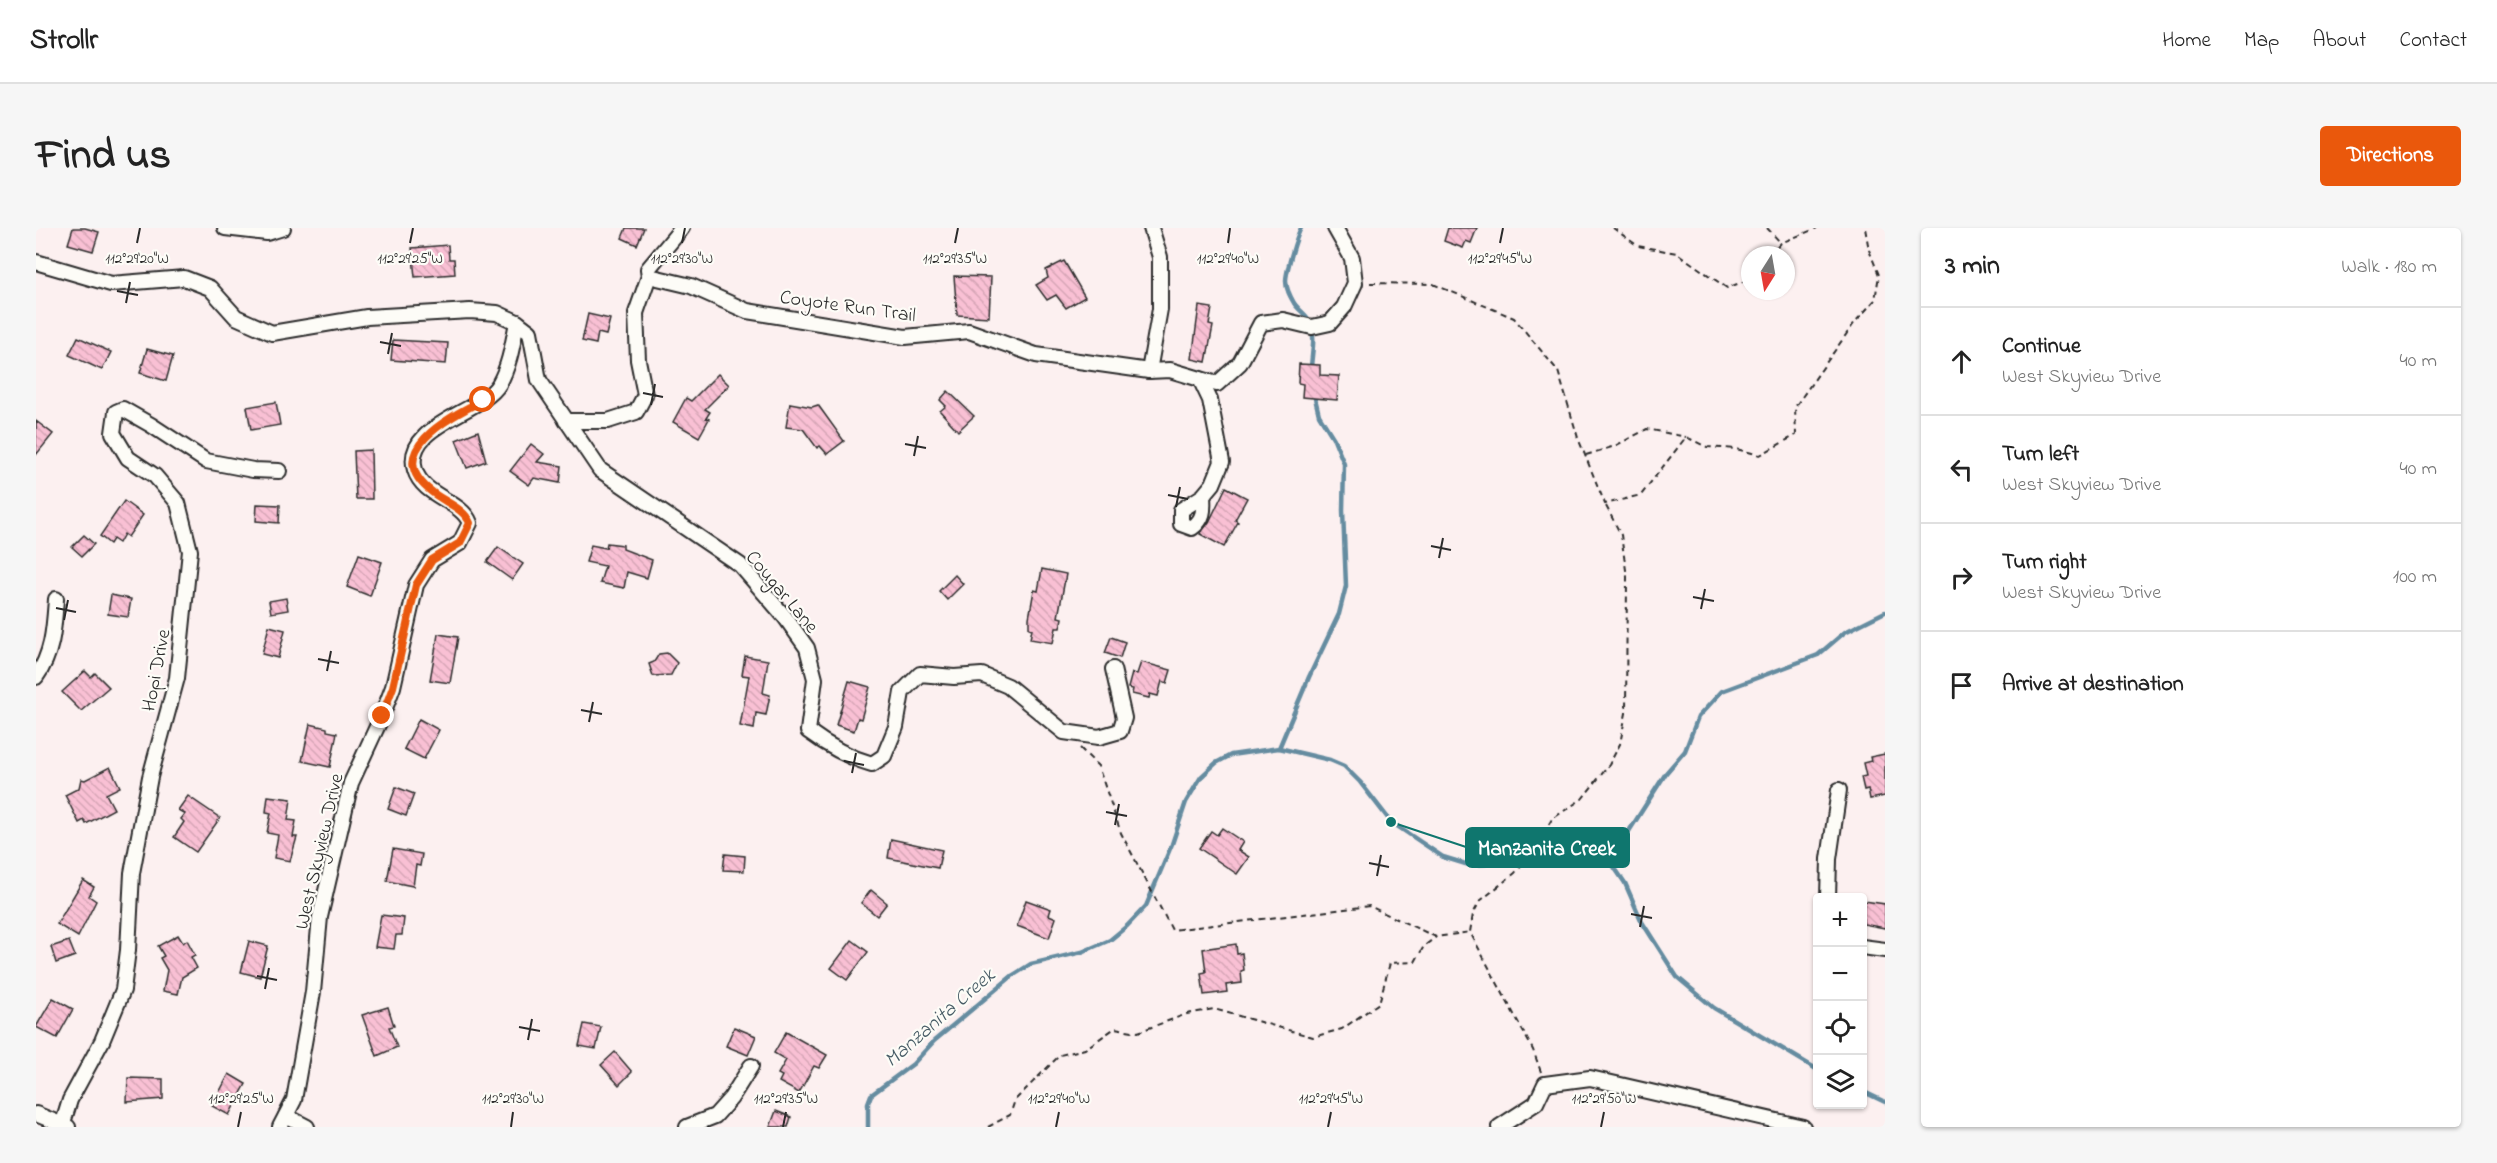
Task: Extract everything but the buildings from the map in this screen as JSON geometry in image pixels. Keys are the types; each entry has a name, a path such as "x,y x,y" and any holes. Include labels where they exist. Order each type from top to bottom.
{"street":[{"path":"225,228 267,233 283,228"},
{"path":"566,421 608,421 636,412 645,395 638,360 636,313 649,273 682,228"},
{"path":"1149,371 1160,298 1160,256 1151,228"},
{"path":"1200,379 1217,384 1240,363 1261,323 1282,320 1312,327 1330,323 1344,307 1355,283 1352,258 1335,228"},
{"path":"36,261 111,284 184,278 210,288 237,316 272,333 367,317 470,311 497,313 517,321"},
{"name":"Coyote Run Trail","path":"649,273 690,286 747,311 905,337 969,331 1036,355 1149,371 1170,370 1200,379"},
{"name":"Cougar Lane","path":"517,321 530,332 539,380 600,470 740,565 785,617 807,648 815,679 808,731 826,745 851,758 872,764 884,756 896,727 902,692 920,674 954,677 982,675 1008,686 1064,732"},
{"name":"West Skyview Drive","path":"283,1122 294,1100 313,992 320,917 351,783 393,687 416,585 432,560 460,543 470,523 467,516 429,490 415,472 414,456 423,437 452,416 483,400 499,385 510,357 517,321"},
{"path":"1200,379 1210,400 1222,462 1213,484 1203,496"},
{"name":"Hopi Drive","path":"66,1126 70,1100 102,1041 123,990 128,950 132,873 150,777 177,678 190,551 178,503 155,476 128,458 113,433 116,412 123,409 206,461 253,470 279,471"},
{"path":"36,676 48,655 53,636 56,599"},
{"path":"1064,732 1099,737 1120,731 1124,718 1113,669"},
{"path":"1828,893 1829,859 1839,790"},
{"path":"1867,947 1885,950"},
{"path":"687,1127 715,1116 731,1098 751,1066"},
{"path":"1498,1127 1536,1103 1545,1084 1590,1078 1803,1127"},
{"path":"36,1114 66,1126"},
{"path":"283,1122 307,1127"}],"path":[{"path":"1613,228 1638,246 1677,253 1727,288 1741,283"},
{"path":"1767,228 1781,243"},
{"path":"1778,246 1817,228"},
{"path":"1586,455 1615,446 1647,429 1686,437 1707,447 1736,449 1760,455 1796,435 1795,407 1855,322 1875,300 1879,275 1869,250 1865,228"},
{"path":"1355,283 1433,284 1514,318 1558,371 1586,455 1605,504 1621,535 1627,577 1626,714 1620,744 1609,765 1582,799 1552,819 1535,848 1515,873 1480,901 1473,914 1470,932 1533,1050 1545,1084"},
{"path":"1605,504 1641,495 1686,437"},
{"path":"1064,732 1098,766 1121,833 1172,930 1370,906 1436,937"},
{"path":"988,1127 1010,1115 1015,1100 1060,1055 1085,1048 1115,1028 1138,1032 1178,1017 1214,1009 1313,1036 1342,1029 1379,1003 1390,963 1415,962 1424,946 1436,937 1470,932"}],"waterway":[{"path":"1301,228 1289,263 1286,284 1294,303 1311,324 1313,341 1311,370"},
{"path":"1279,748 1339,614 1346,586 1344,464 1334,439 1319,415 1314,394"},
{"path":"1610,861 1666,773 1685,751 1698,717 1722,691 1818,655 1845,632 1885,612"},
{"name":"Manzanita Creek","path":"868,1127 868,1103 871,1095 913,1064 934,1041 1012,976 1031,964 1082,952 1110,940 1127,926 1146,906 1172,844 1186,802 1201,777 1216,763 1231,755 1279,748 1330,760 1344,766 1360,782 1391,822 1443,857 1469,865 1486,864 1527,848 1540,848 1610,861 1625,883 1642,922 1677,977 1714,1008 1813,1067"},
{"name":"Manzanita Creek","path":"1867,1093 1885,1102"}],"place":[{"name":"Manzanita Creek","path":"1391,822"}],"route":[{"path":"382,716 393,687 416,585 432,560 460,543 470,523 467,516 429,490 415,472 414,456 423,437 452,416 483,400"}]}
